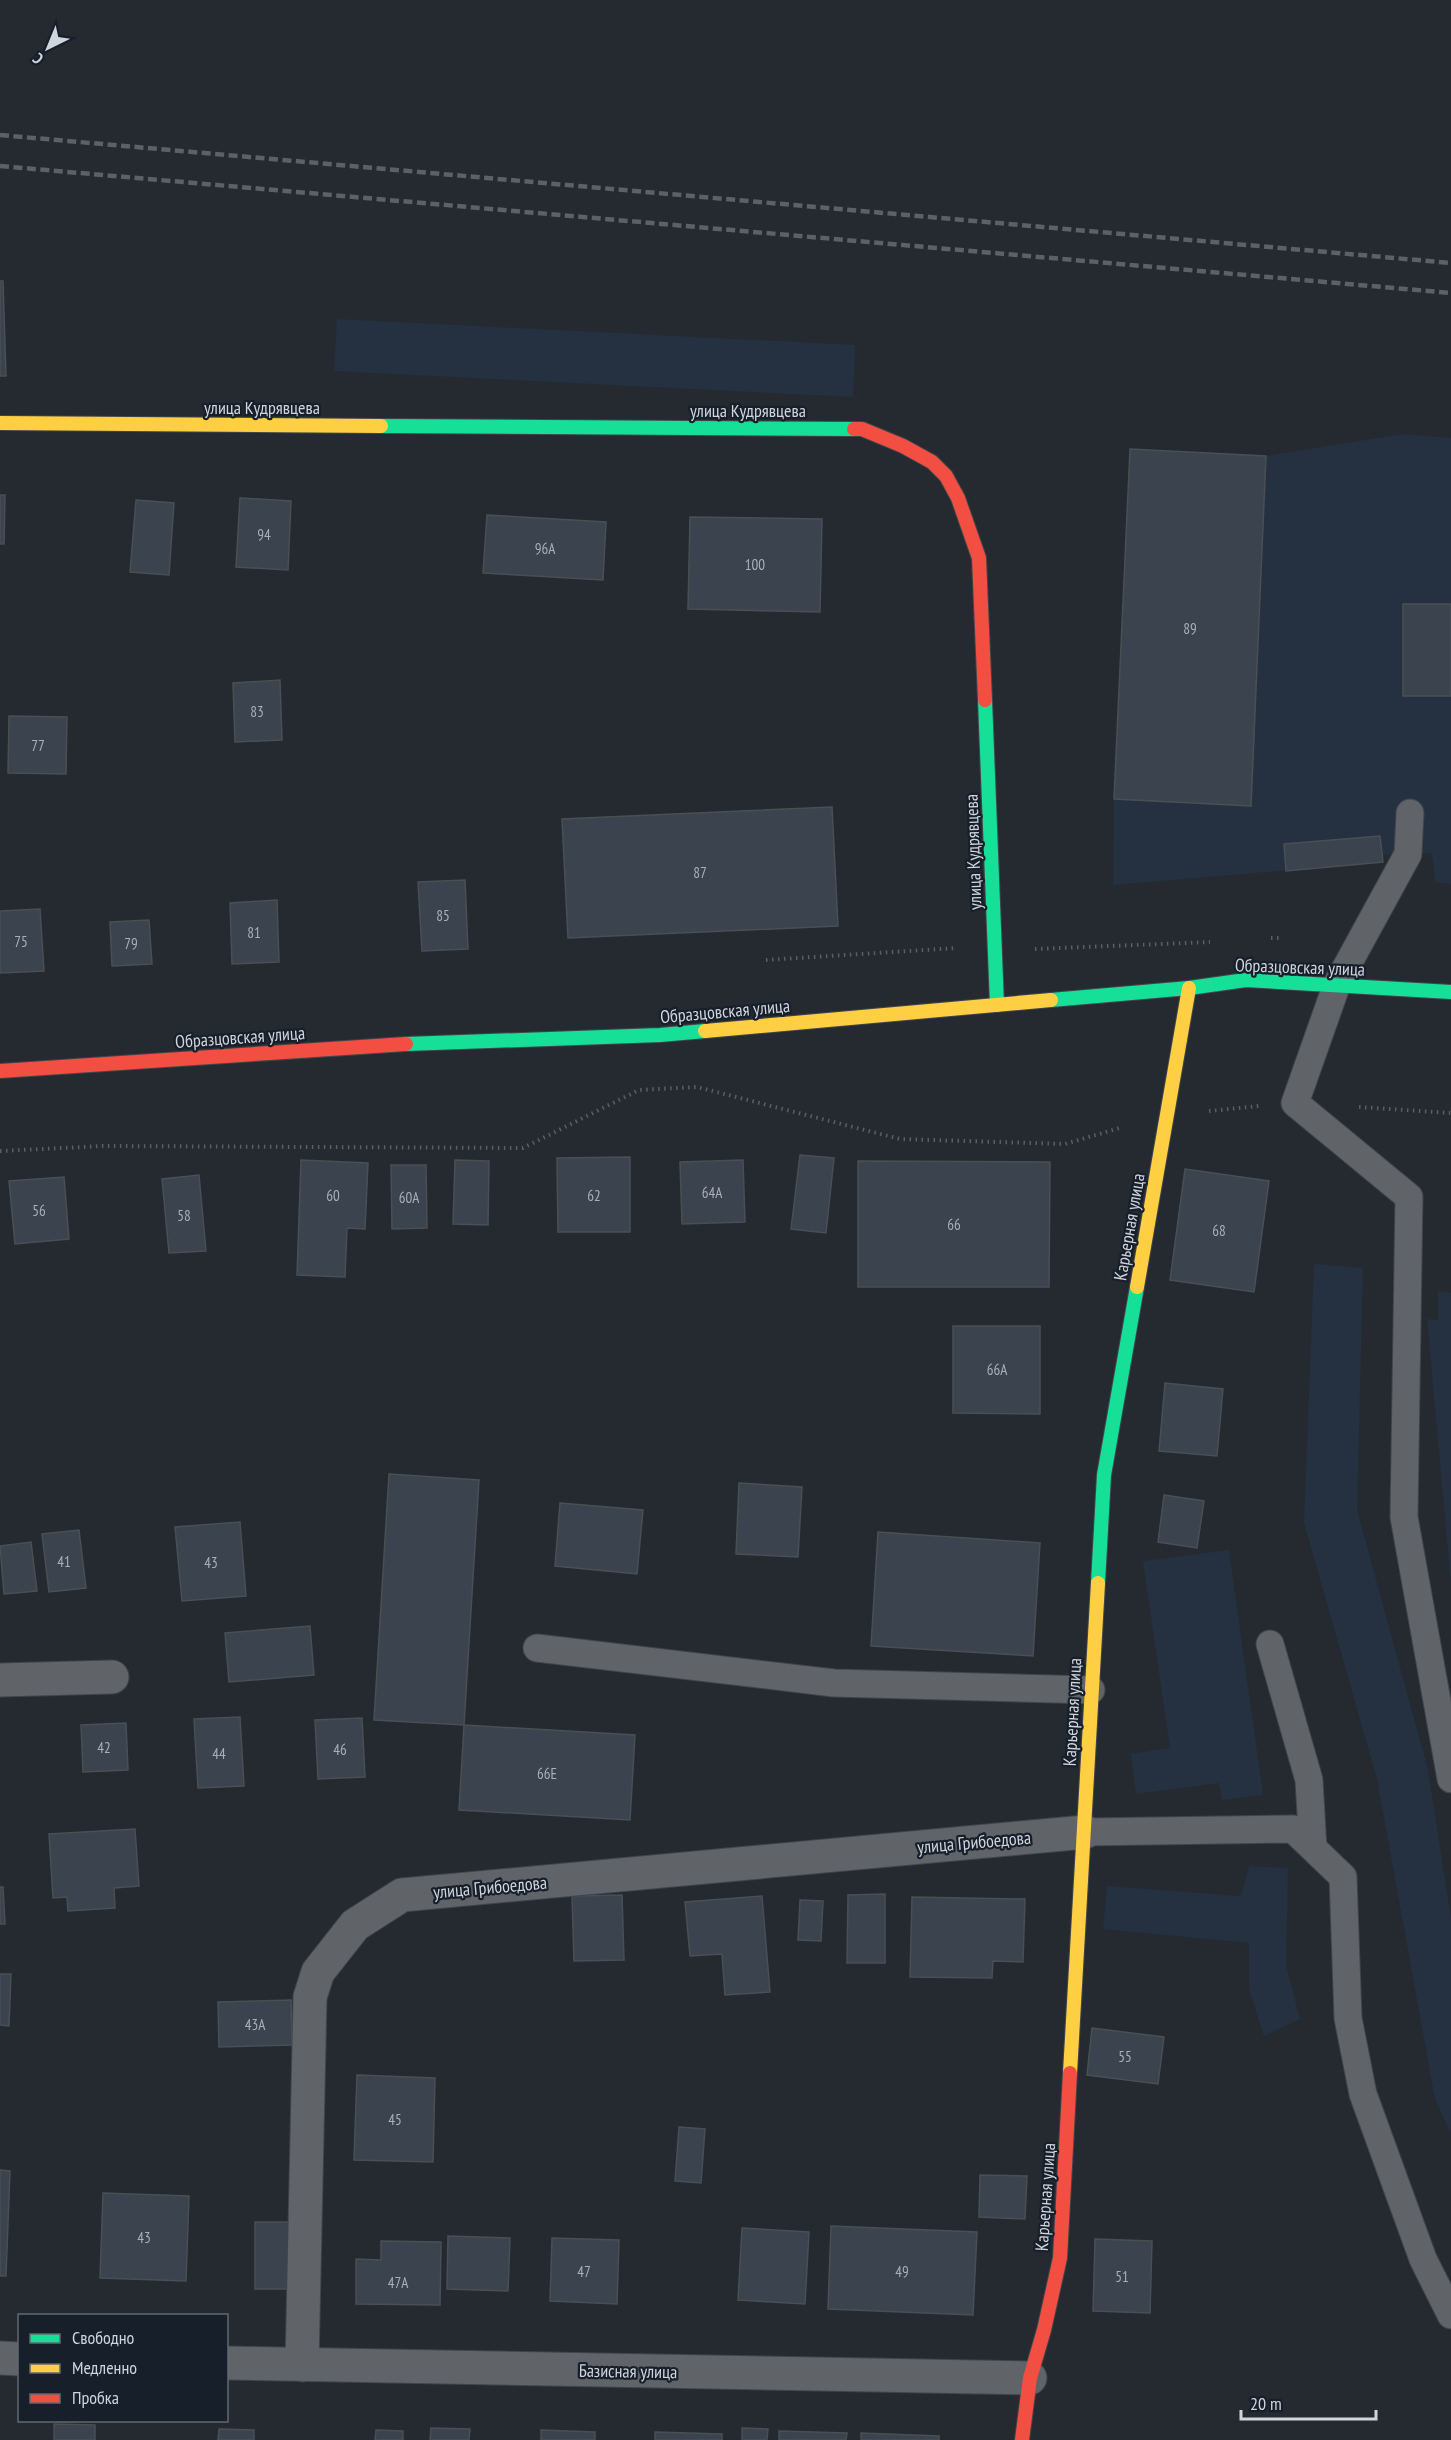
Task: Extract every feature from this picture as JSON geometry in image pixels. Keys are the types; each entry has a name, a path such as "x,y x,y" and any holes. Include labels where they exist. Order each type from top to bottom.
{"street":[{"name":"улица Кудрявцева","path":"0,423 862,429 910,450 942,470 963,510 979,558 997,1005"},
{"name":"Образцовская улица","path":"0,1071 440,1042 660,1035 1246,980 1451,992"},
{"name":"Карьерная улица","path":"1022,2440 1030,2378 1044,2330 1060,2258 1104,1475 1189,987"},
{"path":"0,1680 112,1677"},
{"name":"улица Грибоедова","path":"302,2365 310,1997 318,1972 355,1925 402,1895 1085,1832"},
{"path":"0,2358 18,2359"},
{"name":"Базисная улица","path":"228,2363 1030,2378"}],"lane":[{"path":"1410,813 1408,854 1337,984 1295,1103 1409,1197 1404,1517 1451,1779"},
{"path":"1270,1644 1309,1780 1313,1848"},
{"path":"537,1648 834,1683 1091,1690"},
{"path":"1085,1832 1293,1829 1343,1877 1348,2018 1363,2094 1423,2259 1451,2315"}],"path":[{"path":"0,1151 103,1146 523,1148 639,1090 697,1087 900,1139 1065,1144 1167,1114 1295,1103 1451,1113"}],"shaded area":[{"path":"337,319 855,345 853,397 334,371"},
{"path":"1403,434 1451,438 1451,884 1435,882 1432,853 1383,855 1383,862 1113,885 1114,799 1130,449 1266,456"},
{"path":"1314,1264 1363,1268 1357,1510 1428,1770 1451,1919 1451,2134 1435,2099 1377,1779 1304,1523"},
{"path":"1438,1291 1451,1293 1451,1585 1427,1319 1438,1320"},
{"path":"1229,1550 1263,1795 1222,1800 1219,1783 1136,1794 1131,1754 1170,1748 1143,1561"},
{"path":"1249,1866 1288,1868 1286,1965 1300,2019 1264,2036 1249,1989 1249,1943 1103,1929 1107,1886 1241,1896"}],"building":[{"path":"0,281 3,281 6,376 0,376"},
{"path":"1130,449 1266,456 1251,806 1114,799"},
{"path":"0,495 5,495 4,544 0,544"},
{"path":"240,498 291,501 288,570 236,567"},
{"path":"136,500 174,503 169,575 130,572"},
{"path":"487,515 606,522 603,580 483,573"},
{"path":"690,517 822,519 820,612 688,609"},
{"path":"1403,604 1451,604 1451,696 1403,696"},
{"path":"280,680 282,740 235,742 233,683"},
{"path":"9,716 67,717 66,774 8,773"},
{"path":"832,807 838,926 568,938 562,819"},
{"path":"1380,836 1383,862 1286,871 1284,844"},
{"path":"465,880 468,949 422,951 418,882"},
{"path":"277,900 279,962 232,964 230,903"},
{"path":"40,909 44,971 0,973 0,911"},
{"path":"149,920 152,964 112,966 110,922"},
{"path":"800,1155 834,1158 826,1233 791,1229"},
{"path":"630,1157 630,1232 558,1232 557,1158"},
{"path":"301,1160 368,1163 365,1229 347,1228 345,1277 297,1275"},
{"path":"455,1160 489,1161 488,1225 453,1224"},
{"path":"743,1160 745,1222 682,1224 680,1162"},
{"path":"858,1161 1050,1162 1049,1287 858,1287"},
{"path":"391,1165 426,1165 427,1228 392,1229"},
{"path":"1185,1169 1269,1181 1254,1292 1170,1280"},
{"path":"199,1175 206,1251 169,1253 162,1179"},
{"path":"64,1177 69,1239 15,1244 9,1181"},
{"path":"953,1326 1040,1326 1040,1414 953,1413"},
{"path":"1165,1383 1223,1389 1217,1456 1159,1451"},
{"path":"389,1474 479,1480 464,1725 374,1720"},
{"path":"739,1483 802,1487 798,1557 736,1554"},
{"path":"1164,1495 1204,1501 1197,1548 1158,1542"},
{"path":"560,1503 643,1510 637,1574 555,1566"},
{"path":"240,1522 246,1596 182,1601 175,1527"},
{"path":"79,1530 86,1588 49,1592 42,1534"},
{"path":"878,1532 1040,1543 1033,1656 871,1646"},
{"path":"31,1542 37,1591 4,1594 0,1546"},
{"path":"310,1626 314,1675 229,1682 225,1633"},
{"path":"240,1717 244,1786 198,1788 194,1719"},
{"path":"362,1718 365,1777 318,1779 315,1720"},
{"path":"126,1723 128,1770 83,1772 81,1725"},
{"path":"464,1725 635,1735 630,1820 459,1810"},
{"path":"135,1829 139,1886 114,1888 115,1908 68,1911 67,1897 53,1898 49,1834"},
{"path":"0,1887 3,1887 5,1924 0,1924"},
{"path":"885,1894 885,1963 847,1963 848,1895"},
{"path":"622,1895 624,1960 574,1961 572,1896"},
{"path":"762,1896 770,1992 725,1995 722,1954 690,1956 685,1902"},
{"path":"912,1897 1025,1899 1023,1962 993,1961 992,1978 910,1977"},
{"path":"800,1900 823,1901 821,1941 798,1940"},
{"path":"0,1974 11,1974 9,2026 0,2025"},
{"path":"291,2000 292,2045 219,2047 218,2002"},
{"path":"1092,2028 1164,2037 1158,2084 1087,2075"},
{"path":"357,2075 435,2078 433,2162 354,2160"},
{"path":"679,2127 705,2129 701,2183 675,2181"},
{"path":"0,2170 10,2171 6,2276 0,2276"},
{"path":"980,2175 1027,2176 1025,2219 979,2217"},
{"path":"103,2193 189,2196 186,2281 100,2278"},
{"path":"255,2222 289,2222 288,2289 255,2289"},
{"path":"831,2226 977,2232 973,2315 828,2309"},
{"path":"742,2228 809,2232 805,2304 738,2300"},
{"path":"448,2236 510,2238 508,2291 447,2289"},
{"path":"552,2238 619,2240 617,2304 550,2301"},
{"path":"1095,2239 1152,2241 1150,2313 1093,2311"},
{"path":"381,2241 441,2242 440,2305 356,2304 356,2259 381,2260"},
{"path":"54,2424 95,2425 95,2440 54,2440"},
{"path":"431,2428 470,2429 469,2440 430,2440"},
{"path":"742,2428 768,2429 767,2440 742,2440"},
{"path":"219,2429 254,2430 254,2440 218,2440"},
{"path":"376,2430 403,2431 403,2440 375,2440"},
{"path":"541,2430 595,2432 595,2440 541,2440"},
{"path":"779,2431 847,2433 846,2440 779,2440"},
{"path":"655,2432 722,2434 722,2440 655,2440"},
{"path":"861,2433 939,2436 939,2440 861,2440"}],"railway":[{"path":"0,135 1451,263"},
{"path":"0,166 1451,293"}],"traffic: fast":[{"path":"381,426 854,429"},
{"path":"985,700 997,1005"},
{"path":"1051,1000 1189,988 1246,980 1451,992"},
{"path":"406,1044 660,1035 705,1031"},
{"path":"1098,1583 1104,1475 1137,1287"}],"traffic: slow":[{"path":"0,423 381,426"},
{"path":"1137,1287 1189,988"},
{"path":"705,1031 1051,1000"},
{"path":"1070,2073 1098,1583"}],"traffic: jam":[{"path":"854,429 862,429 903,446 932,462 946,476 958,498 979,558 985,700"},
{"path":"0,1071 406,1044"},
{"path":"1022,2440 1030,2378 1044,2330 1060,2258 1070,2073"}]}
